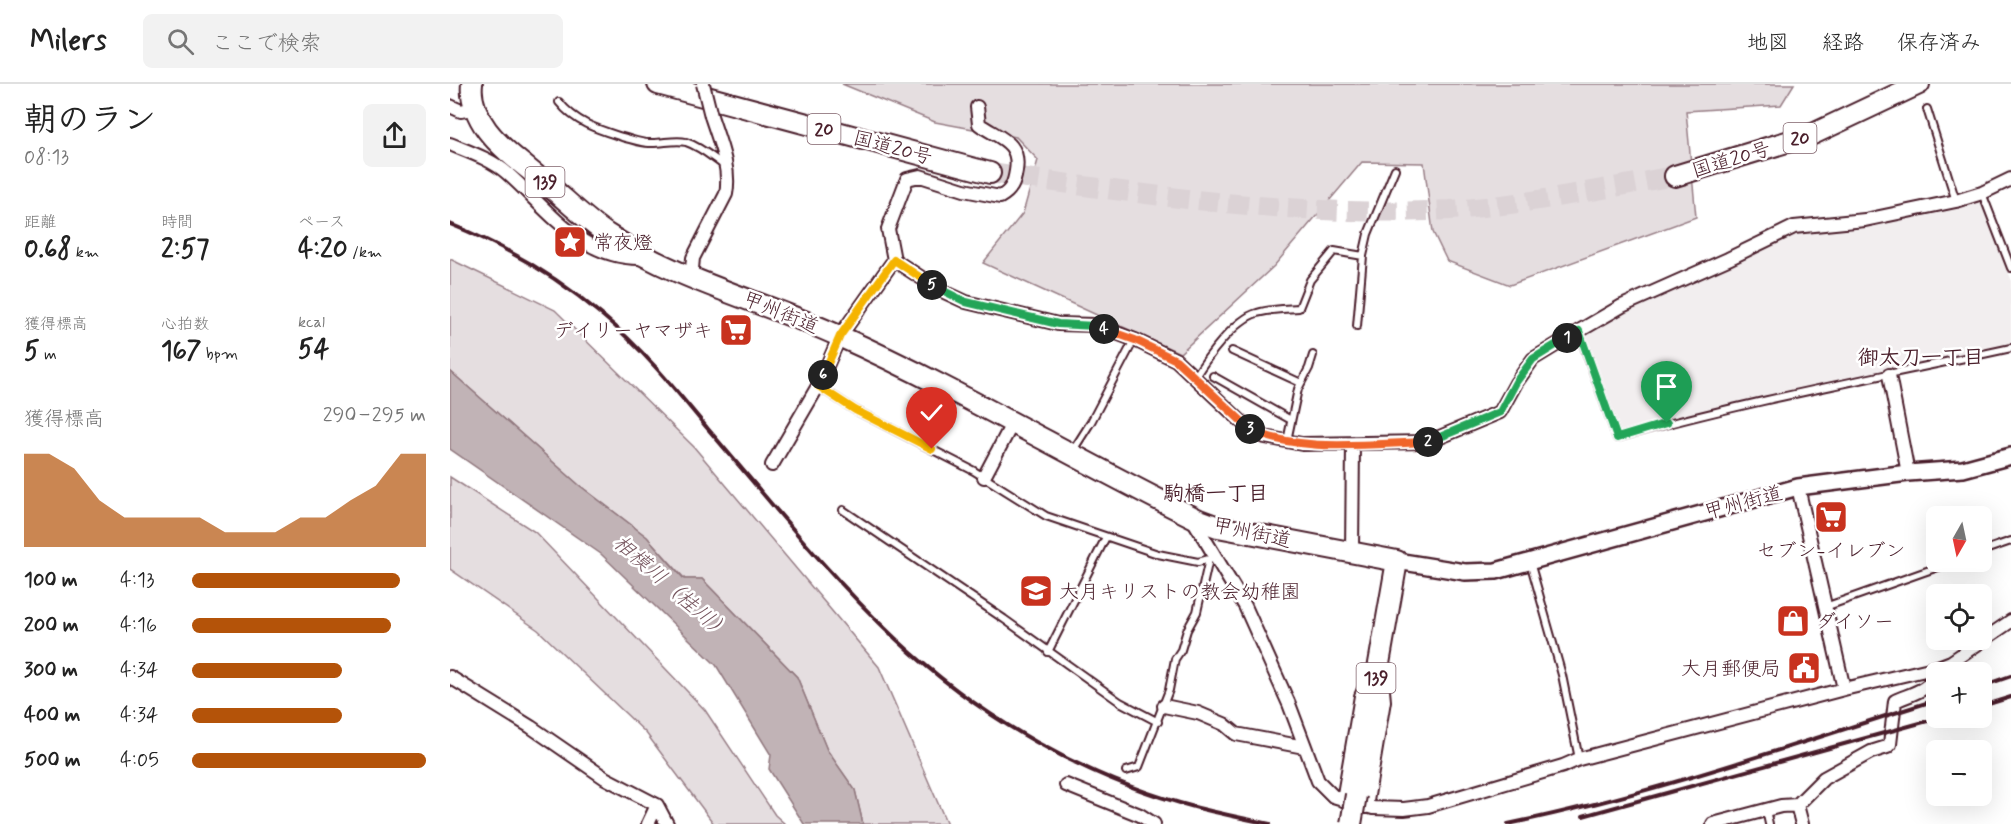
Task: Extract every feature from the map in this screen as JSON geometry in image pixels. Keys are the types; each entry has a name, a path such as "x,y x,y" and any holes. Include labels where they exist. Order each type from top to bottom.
{"highway":[{"name":"甲州街道","path":"472,84 471,91 481,121 497,142 606,233 648,258 840,336 1013,422 1191,517 1218,527 1397,561"},
{"name":"国道20号","path":"658,84 990,173"},
{"name":"国道20号","path":"1675,176 1813,134 1919,84"},
{"name":"139","path":"1351,824 1397,561"}],"street":[{"path":"688,276 692,269 693,258 726,194 728,184 726,167 703,84"},
{"path":"450,106 461,111 476,108"},
{"path":"977,107 979,124 1002,137 1016,153 1018,161 1015,182 1008,192 1000,197 964,190 920,176 907,179 888,230 894,260 940,290 966,302 1058,324 1095,326 1135,340 1176,360 1246,427 1265,437 1287,442 1353,444 1428,442 1500,412 1516,382 1533,359 1579,331 1622,306 1728,260 1794,227 1865,220 1956,201 1982,193 2011,179"},
{"path":"450,144 493,163 506,172 566,230 582,241 629,258 648,258"},
{"path":"772,465 818,386 840,336 894,260"},
{"path":"1889,375 1908,473"},
{"path":"984,477 1013,422"},
{"path":"1352,552 1353,444"},
{"name":"甲州街道","path":"1397,561 1475,573 1496,571 1798,487 1963,468 2011,456"},
{"path":"1798,487 1844,689"},
{"path":"1191,517 1211,557 1245,606 1288,704 1318,781 1325,790 1355,801 1404,809 1428,806 1563,766 1579,759 1844,689 1926,672"},
{"path":"1951,662 2011,621"},
{"path":"450,677 531,727 605,778 657,805 668,824"},
{"path":"1713,824 1781,806 1797,805 1824,778 1871,752 1887,747 1890,744 1895,701 1926,687"},
{"path":"1164,706 1198,713 1224,724 1236,734 1304,747"},
{"path":"1066,786 1140,815 1154,824"},
{"path":"648,824 657,805"},
{"path":"1797,805 1802,824"}],"lane":[{"path":"559,102 571,115 588,126 639,142 682,141 702,150 726,167"},
{"path":"1927,109 1956,201"},
{"path":"1357,326 1363,256 1368,234 1395,169"},
{"path":"1982,193 2011,268"},
{"path":"1195,377 1207,358 1228,333 1253,314 1299,308 1310,280 1334,251 1363,256"},
{"path":"1579,331 1617,438 1667,423 2011,348"},
{"path":"1071,453 1091,422 1135,340"},
{"path":"1232,351 1301,383"},
{"path":"1287,442 1298,389 1313,355"},
{"path":"1213,376 1292,420"},
{"path":"818,386 855,410 984,477 1046,516 1158,554 1198,562 1211,557"},
{"path":"843,510 1004,619 1120,702 1158,722"},
{"path":"1048,652 1106,537"},
{"path":"1992,548 2011,541"},
{"path":"1126,771 1139,767 1158,722 1169,690 1174,659 1181,650 1187,630 1197,612 1211,557"},
{"path":"1530,562 1562,675 1579,759"},
{"path":"1824,607 1926,571"},
{"path":"1766,810 1769,824"}],"shaded area":[{"path":"842,84 1794,84 1781,105 1686,111 1696,217 1510,285 1447,261 1433,232 1424,163 1362,162 1274,266 1180,353 983,263 1023,213 1038,160 1016,137 935,122"},
{"path":"1976,202 1981,203 2011,279 2011,346 1789,390 1618,436 1582,336 1625,312 1796,235 1865,226 1952,210"},
{"path":"450,259 555,310 694,447 879,667 947,824 863,824 855,790 827,750 797,677 702,579 685,579 647,537 579,485 450,371"},
{"path":"450,477 535,532 705,710 775,815 785,824 714,824 646,733 538,630 450,569"}],"water":[{"name":"相模川（桂川）","path":"450,371 579,485 647,537 684,579 702,579 797,677 827,750 855,790 863,824 804,824 769,769 771,755 716,665 601,554 450,449"}],"tunnel":[{"path":"990,173 1220,202 1335,211 1392,212 1450,210 1507,204 1675,176"}],"railway":[{"path":"450,224 529,263 567,287 617,328 658,369 799,537 871,615 928,668 963,695 1036,742 1075,763 1115,780 1156,796 1198,808 1270,824"},
{"path":"1992,683 2011,676"},
{"path":"1992,703 2011,697"},
{"path":"1508,824 1563,812 1670,783 1926,703"},
{"path":"1583,816 1926,721"}],"place":[{"name":"常夜燈","path":"570,242"},
{"name":"デイリーヤマザキ","path":"736,330"},
{"name":"セブン-イレブン","path":"1831,517"},
{"name":"大月キリストの教会幼稚園","path":"1036,591"},
{"name":"ダイソー","path":"1793,621"},
{"name":"大月郵便局","path":"1804,668"}],"district":[{"name":"御太刀一丁目","path":"1921,357"},
{"name":"駒橋一丁目","path":"1216,493"}],"route":[{"path":"932,449 855,410 818,386 840,336 894,260 940,290 966,302 1058,324 1095,326 1135,340 1176,360 1246,427 1265,437 1302,444 1428,442 1500,412 1516,382 1533,359 1579,331 1617,438 1667,423"}]}
